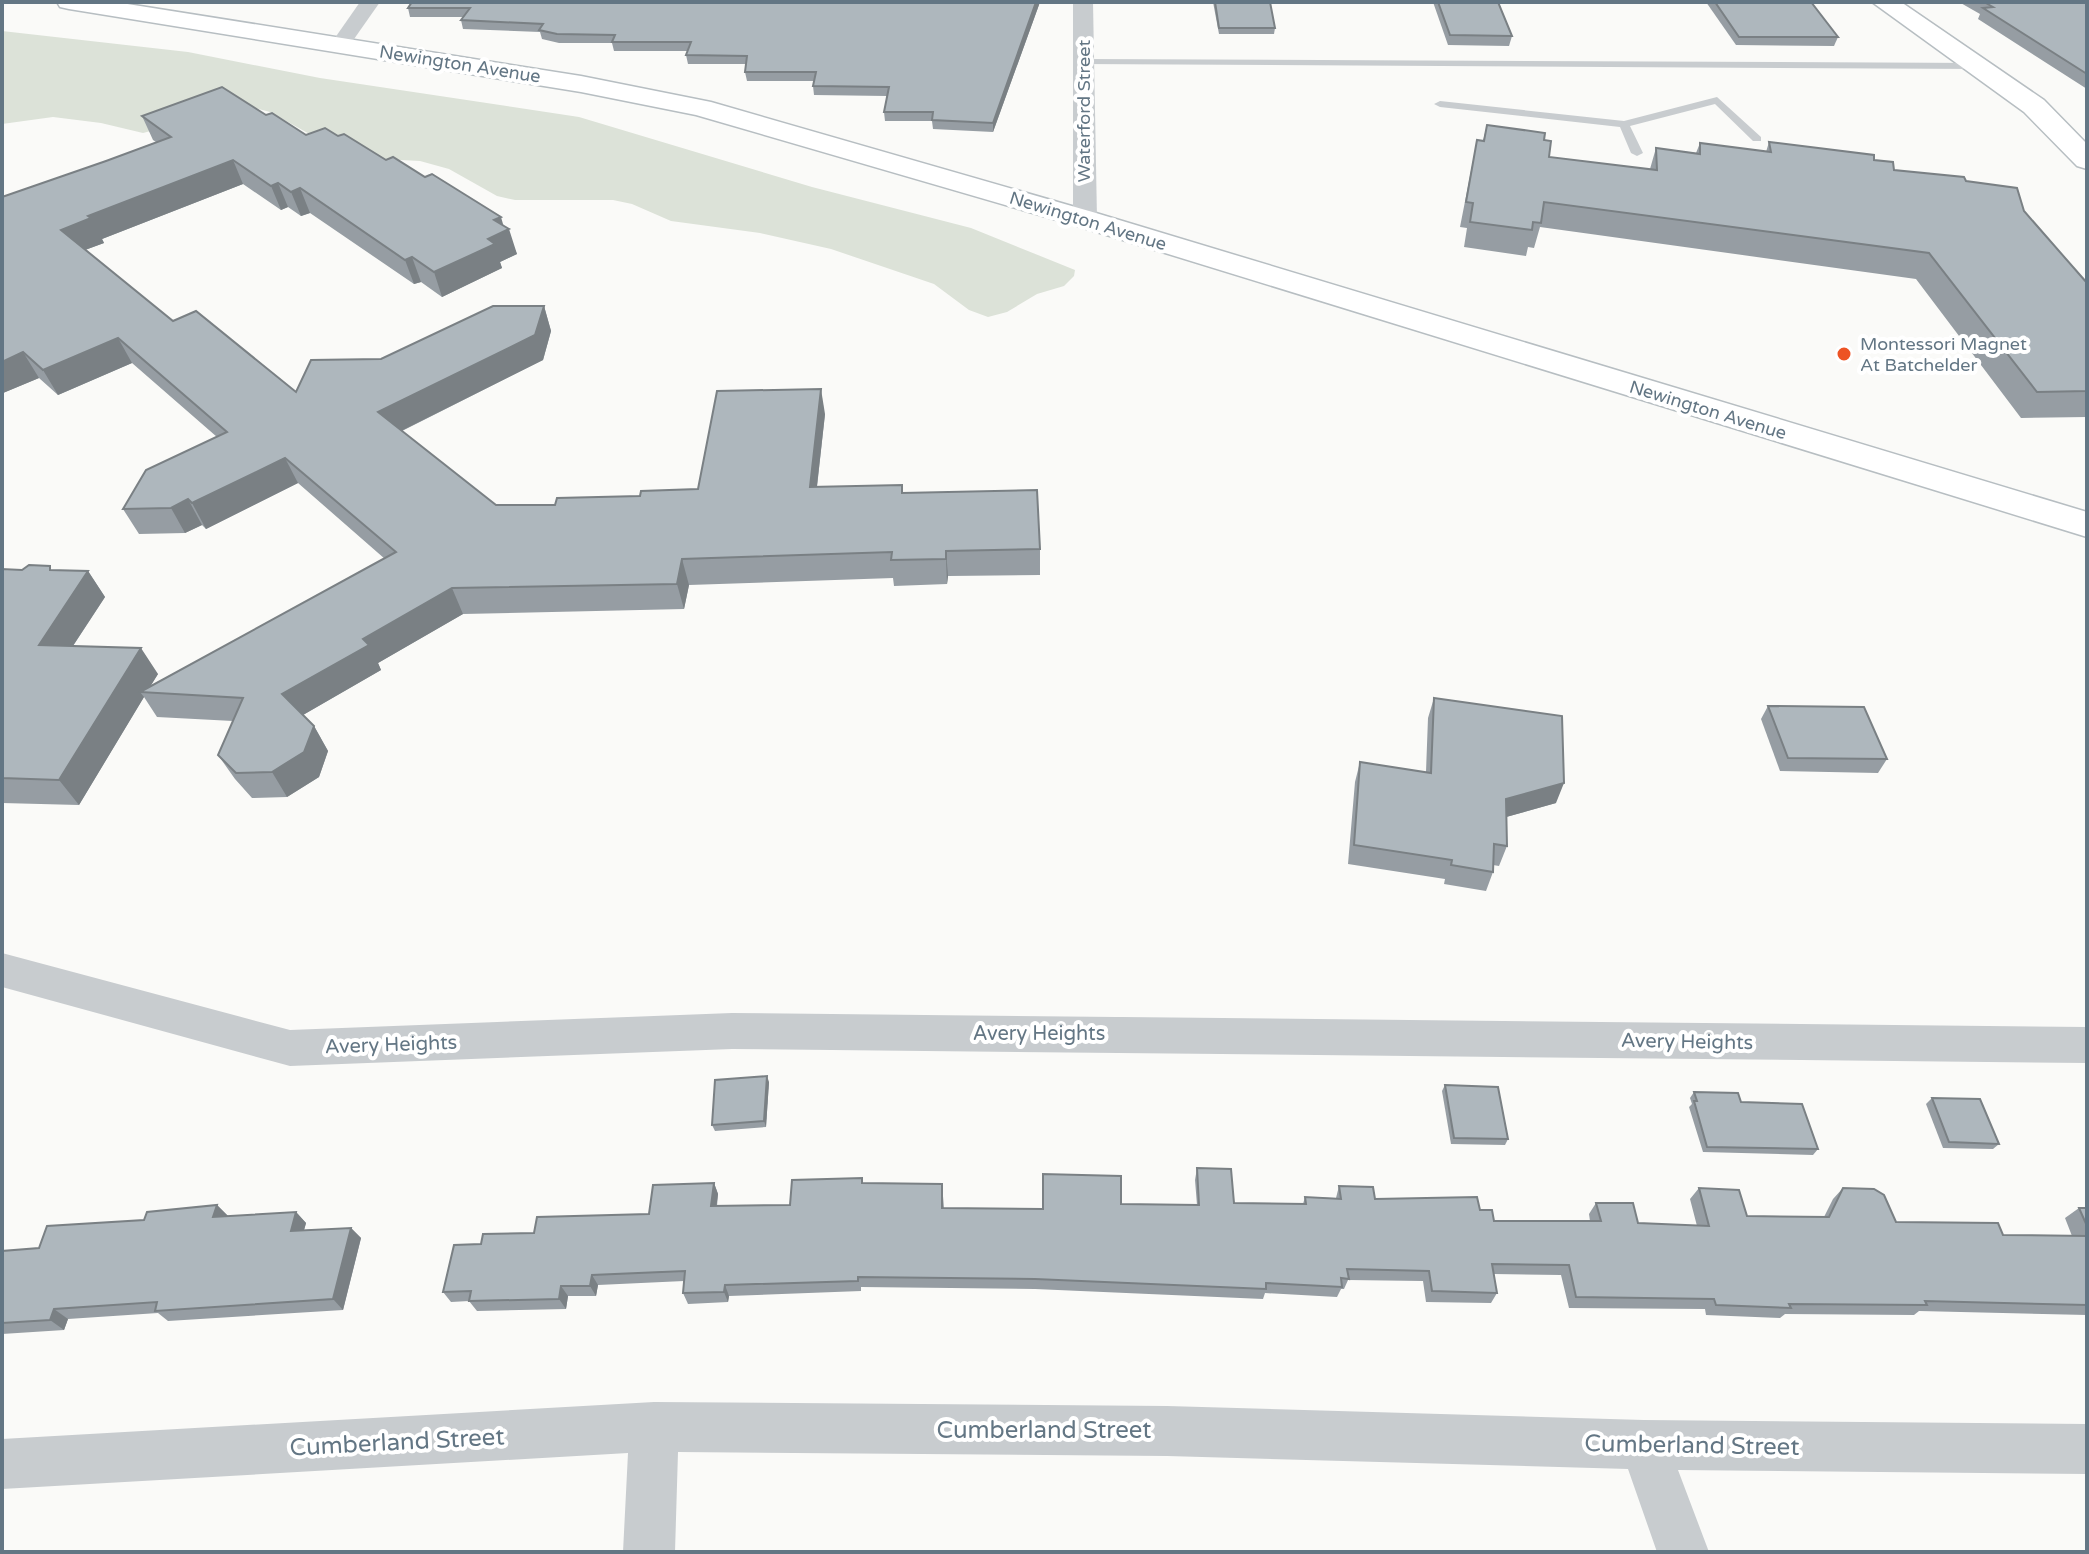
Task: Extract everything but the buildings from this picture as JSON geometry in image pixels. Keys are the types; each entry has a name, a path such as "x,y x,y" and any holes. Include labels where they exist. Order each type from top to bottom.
{"main road":[{"name":"Newington Avenue","path":"69,2 633,93 701,108 1085,219 2087,525"},
{"path":"1884,2 2034,106 2084,153"}],"street":[{"path":"340,45 370,2"},
{"name":"Waterford Street","path":"1083,2 1085,219"},
{"name":"Avery Heights","path":"2,970 290,1048 732,1031 2087,1045"},
{"path":"649,1552 654,1427"},
{"name":"Cumberland Street","path":"2,1464 654,1427 1167,1431 1644,1445 2087,1449"},
{"path":"1644,1445 1683,1552"}],"lane":[{"path":"1084,62 1980,66"},
{"path":"1440,104 1624,124 1717,100 1757,139"},
{"path":"1624,124 1637,153"}],"shaded area":[{"path":"2,31 188,52 320,78 579,117 812,187 971,228 1075,270 1074,276 1064,286 1037,294 1007,312 988,317 969,310 934,284 831,249 760,233 671,221 632,204 613,200 515,200 497,196 449,169 420,161 381,159 322,141 270,112 248,106 143,133 101,123 53,117 2,124"}],"place":[{"name":"Montessori Magnet At Batchelder","path":"1844,354"}]}
